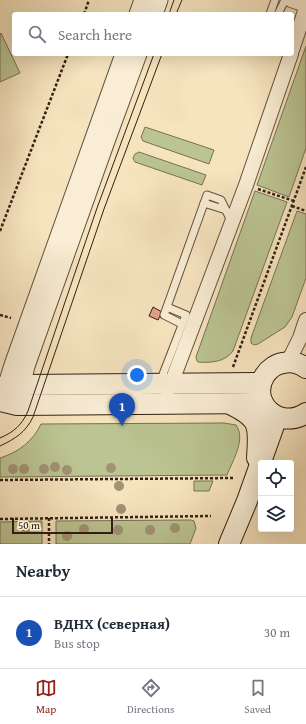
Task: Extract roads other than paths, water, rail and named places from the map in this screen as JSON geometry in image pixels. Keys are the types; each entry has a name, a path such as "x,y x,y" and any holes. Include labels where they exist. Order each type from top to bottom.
{"main road":[{"path":"297,365 280,363 273,367 267,372 261,383 260,392 263,403 271,413 277,417 293,419 306,413"},
{"path":"8,394 166,384 261,383"},
{"path":"8,394 97,404 263,403"},
{"path":"230,404 247,413 253,418 256,425 258,437 255,479"},
{"path":"229,544 255,479 277,417"}],"street":[{"path":"139,12 143,0"},
{"path":"155,12 159,0"},
{"path":"291,0 306,6 294,44"},
{"path":"8,394 75,187 123,56"},
{"path":"8,394 26,366 91,181 137,56"},
{"path":"97,404 108,402 124,395 160,394 167,390 166,384 246,185 289,56"},
{"path":"297,365 300,338 306,320"}],"lane":[{"path":"271,12 275,0"},
{"path":"279,12 284,0"},
{"path":"182,324 164,315 207,195 221,200 232,223"},
{"path":"166,384 182,324 186,316 167,307"}],"tram line":[{"path":"170,12 174,0"},
{"path":"177,12 182,0"},
{"path":"0,438 17,428 28,411 97,208 153,56"},
{"path":"0,446 20,434 27,427 33,417 104,209 161,56"}],"place":[{"name":"ВДНХ (северная)","path":"122,426"}]}
